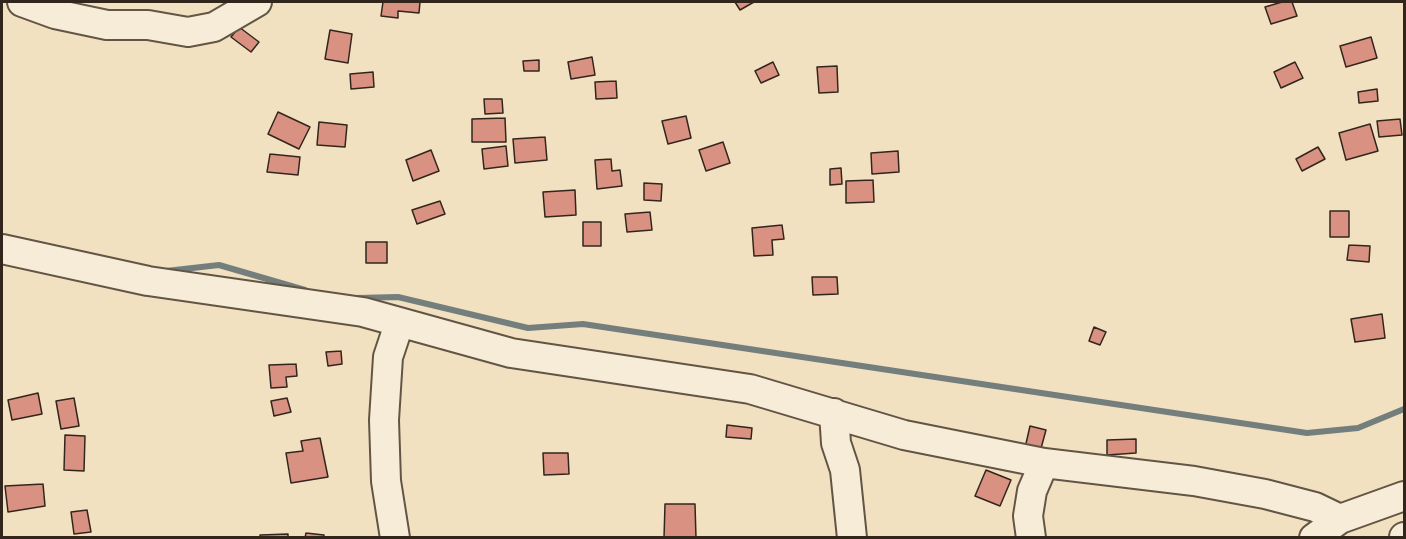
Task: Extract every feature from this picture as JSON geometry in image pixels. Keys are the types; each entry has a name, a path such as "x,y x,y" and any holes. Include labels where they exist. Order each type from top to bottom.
{"street":[{"path":"22,2 55,14 106,25 148,25 188,32 214,27 257,2"},
{"path":"2,249 148,281 363,312 399,324 511,353 750,389 904,435 1044,463 1194,481 1265,494 1315,507 1340,519"},
{"path":"395,537 386,481 384,420 388,357 399,324"},
{"path":"834,413 836,443 845,470 852,537"},
{"path":"1031,537 1028,516 1032,491 1044,463"},
{"path":"1314,537 1340,519 1404,496"}],"building":[{"path":"383,2 420,2 419,13 398,11 398,18 381,16"},
{"path":"735,2 754,2 740,10"},
{"path":"1282,2 1292,2 1297,16 1271,24 1265,7"},
{"path":"239,27 259,42 251,52 231,37"},
{"path":"330,30 352,34 348,63 325,59"},
{"path":"1371,37 1377,58 1346,67 1340,46"},
{"path":"592,57 595,75 571,79 568,62"},
{"path":"539,60 539,71 524,71 523,61"},
{"path":"773,62 779,75 761,83 755,71"},
{"path":"1295,62 1303,78 1281,88 1274,72"},
{"path":"837,66 838,92 819,93 817,67"},
{"path":"373,72 374,87 351,89 350,74"},
{"path":"616,81 617,98 596,99 595,82"},
{"path":"1377,89 1378,101 1359,103 1358,92"},
{"path":"484,99 502,99 503,113 485,114"},
{"path":"278,112 310,127 299,149 268,134"},
{"path":"686,116 691,138 668,144 662,121"},
{"path":"505,118 506,142 472,142 472,119"},
{"path":"1400,119 1402,135 1379,137 1377,121"},
{"path":"319,122 347,125 345,147 317,145"},
{"path":"1370,124 1378,151 1346,160 1339,133"},
{"path":"545,137 547,160 515,163 513,139"},
{"path":"723,142 730,163 706,171 699,150"},
{"path":"506,146 508,166 484,169 482,149"},
{"path":"1318,147 1325,159 1302,171 1296,159"},
{"path":"431,150 439,171 413,181 406,160"},
{"path":"898,151 899,172 872,174 871,153"},
{"path":"270,154 300,157 298,175 267,172"},
{"path":"611,159 612,171 620,170 622,186 597,189 595,160"},
{"path":"841,168 842,184 830,185 830,169"},
{"path":"873,180 874,202 846,203 846,181"},
{"path":"644,183 662,184 661,201 644,200"},
{"path":"575,190 576,215 545,217 543,192"},
{"path":"440,201 445,214 417,224 412,210"},
{"path":"1330,211 1349,211 1349,237 1330,237"},
{"path":"650,212 652,230 627,232 625,214"},
{"path":"583,222 601,222 601,246 583,246"},
{"path":"782,225 784,239 772,240 773,255 754,256 752,228"},
{"path":"366,242 387,242 387,263 366,263"},
{"path":"1349,245 1370,246 1369,262 1347,260"},
{"path":"812,277 837,277 838,294 813,295"},
{"path":"1382,314 1385,338 1355,342 1351,319"},
{"path":"1094,327 1106,332 1100,345 1089,341"},
{"path":"341,351 342,364 328,366 326,352"},
{"path":"296,364 297,376 286,377 287,387 271,388 269,365"},
{"path":"38,393 42,414 12,420 8,400"},
{"path":"74,398 79,426 61,429 56,401"},
{"path":"287,398 291,412 274,416 271,401"},
{"path":"727,425 752,428 751,439 726,437"},
{"path":"1030,426 1046,430 1040,452 1025,448"},
{"path":"65,435 85,436 84,471 64,470"},
{"path":"320,438 328,477 291,483 286,453 303,451 301,441"},
{"path":"1136,439 1136,453 1107,455 1107,440"},
{"path":"543,453 568,453 569,474 544,475"},
{"path":"986,470 1011,480 1000,506 975,496"},
{"path":"43,484 45,506 8,512 5,486"},
{"path":"665,504 695,504 696,538 664,538"},
{"path":"87,510 91,532 74,534 71,512"},
{"path":"306,533 324,535 324,538 305,538"},
{"path":"288,534 288,538 260,538 260,535"}],"waterway":[{"path":"166,271 219,265 305,290"},
{"path":"356,298 398,297 528,328 583,324 1307,433 1358,428 1404,409"}]}
